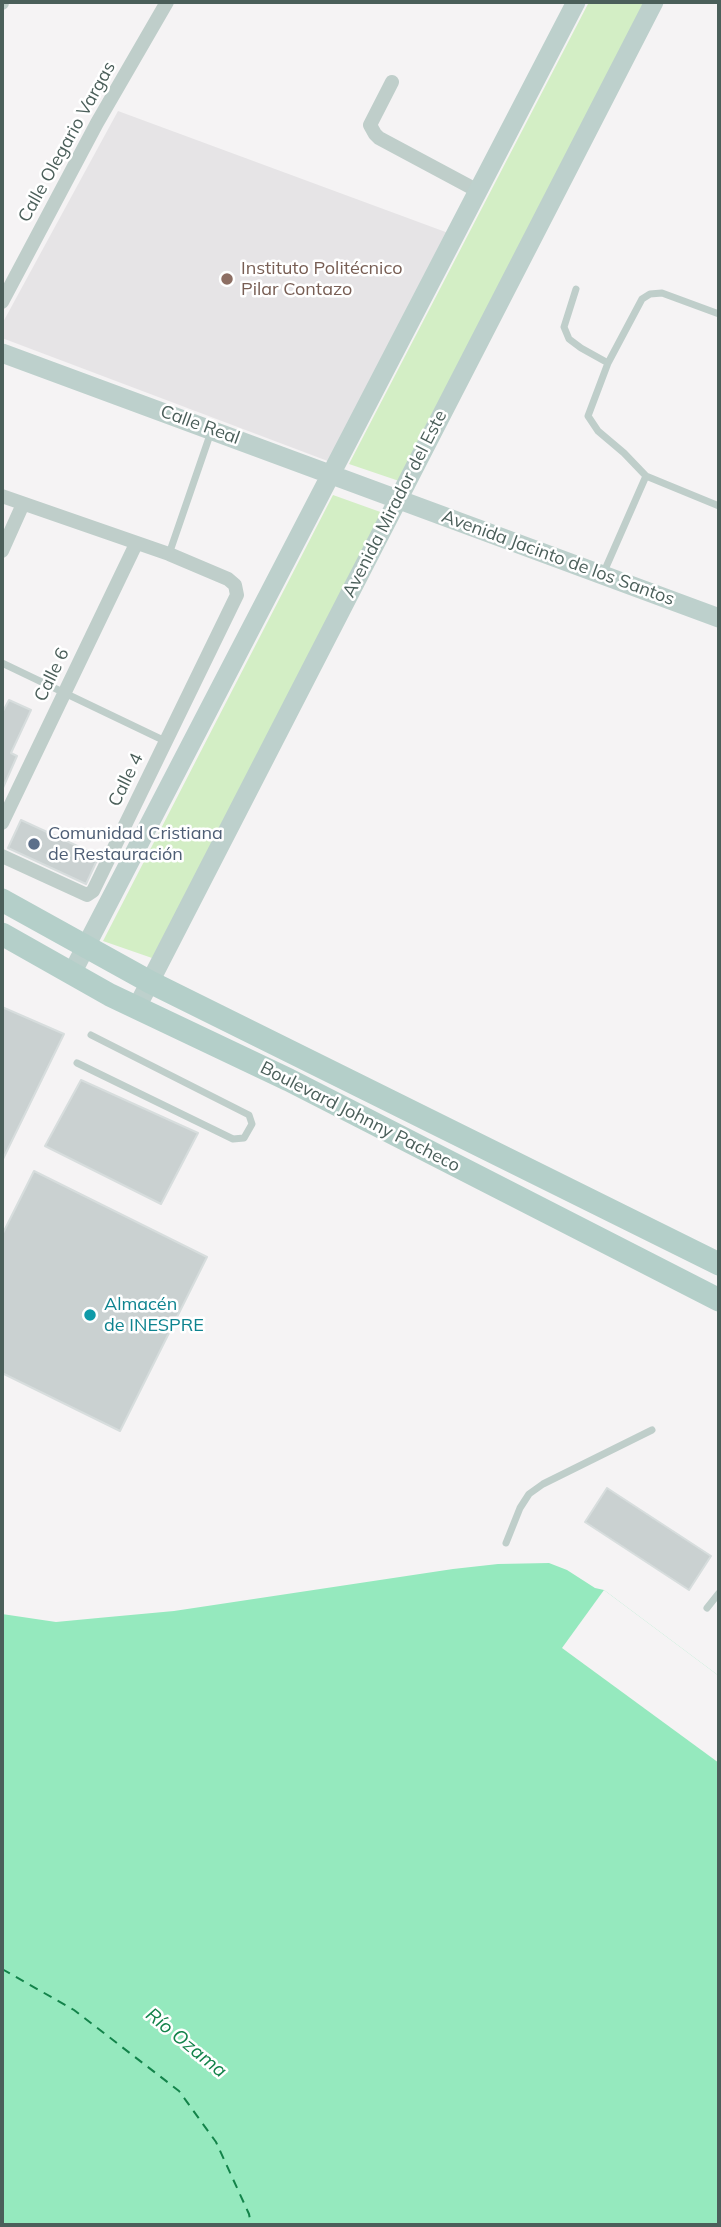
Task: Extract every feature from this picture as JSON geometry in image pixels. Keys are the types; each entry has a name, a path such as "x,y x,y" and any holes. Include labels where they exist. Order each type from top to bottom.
{"main road":[{"name":"Boulevard Johnny Pacheco","path":"2,900 150,982 719,1264"},
{"name":"Boulevard Johnny Pacheco","path":"2,934 110,995 289,1080 719,1300"}],"street":[{"name":"Calle Olegario Vargas","path":"2,302 97,123 167,2"},
{"path":"72,973 576,2"},
{"name":"Avenida Mirador del Este","path":"136,1007 654,2"},
{"path":"392,82 370,125 375,134 478,191"},
{"name":"Calle Real","path":"2,352 397,499"},
{"path":"2,496 169,554"},
{"name":"Avenida Jacinto de los Santos","path":"397,499 719,618"},
{"path":"2,551 23,504"},
{"name":"Calle 6","path":"2,823 136,544"},
{"name":"Calle 4","path":"2,856 86,895 90,894 237,595 235,585 228,579 169,554"}],"lane":[{"path":"576,289 564,327 569,339 608,363"},
{"path":"719,314 662,293 650,294 642,299 608,363 588,416 598,431 646,476 719,506"},
{"path":"169,554 212,430"},
{"path":"603,575 646,476"},
{"path":"2,663 166,742"},
{"path":"77,1063 233,1139 244,1138 251,1124 249,1115 91,1035"},
{"path":"506,1543 520,1508 529,1494 543,1484 652,1430"},
{"path":"707,1608 719,1593"}],"shaded area":[{"path":"589,2 649,2 402,482 349,464"},
{"name":"Instituto Politécnico Pilar Contazo","path":"118,111 451,234 333,463 2,338 2,324"},
{"path":"333,495 386,514 152,958 103,941"}],"water":[{"name":"Río Ozama","path":"549,1563 567,1570 595,1588 604,1590 719,1676 719,2225 2,2225 2,1614 56,1622 174,1611 453,1569 498,1564"}],"pier":[{"path":"604,1590 719,1676 719,1763 562,1648"}],"building":[{"path":"9,700 31,710 11,753 17,756 2,790 2,713"},
{"path":"21,820 99,856 86,884 8,848"},
{"path":"2,1007 64,1034 2,1161"},
{"path":"81,1080 198,1133 161,1204 45,1146"},
{"name":"Almacén de INESPRE","path":"34,1171 207,1257 120,1431 2,1373 2,1235"},
{"path":"607,1488 711,1556 689,1590 585,1522"}],"ferry route":[{"path":"2,1969 74,2010 179,2091 216,2142 249,2214 251,2225"}],"place":[{"name":"Instituto Politécnico Pilar Contazo","path":"227,279"},
{"name":"Comunidad Cristiana de Restauración","path":"34,844"},
{"name":"Almacén de INESPRE","path":"90,1315"}]}
